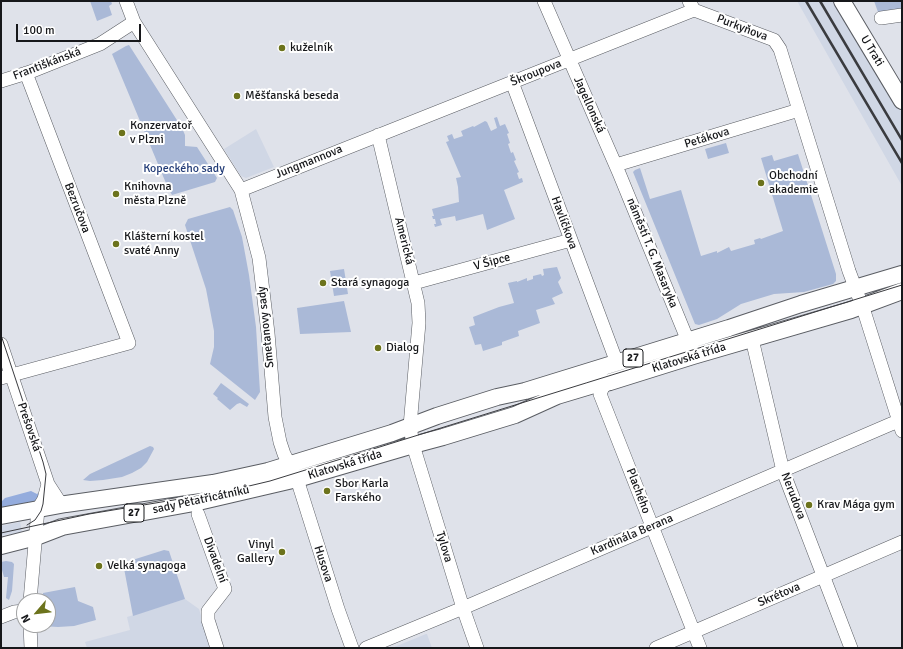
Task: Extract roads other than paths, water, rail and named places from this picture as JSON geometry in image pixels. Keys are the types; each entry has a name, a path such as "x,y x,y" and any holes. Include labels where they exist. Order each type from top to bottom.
{"main road":[{"name":"U Trati","path":"842,1 902,101"},
{"name":"U Trati","path":"852,1 902,83"},
{"name":"Klatovská třída","path":"288,465 497,397 525,391 688,342 800,304 902,274"},
{"name":"Klatovská třída","path":"297,479 444,437 510,416 564,394 597,384 610,382 851,310 902,291"},
{"name":"sady Pětatřicátníků","path":"1,516 66,504 213,483 248,476 288,465"},
{"name":"sady Pětatřicátníků","path":"1,546 36,537 62,527 194,503 297,479"}],"street":[{"path":"126,1 134,22 241,190"},
{"name":"Jagellonská","path":"544,1 616,165"},
{"name":"Škroupova","path":"378,135 569,60 692,6"},
{"name":"Purkyňova","path":"692,6 774,40 780,50 799,110"},
{"path":"881,18 902,15"},
{"name":"Františkánská","path":"1,82 100,44 134,22"},
{"name":"Bezručova","path":"6,376 129,343 26,73"},
{"name":"Havlíčkova","path":"512,82 617,363"},
{"path":"799,110 900,426"},
{"name":"Petákova","path":"616,165 799,110"},
{"name":"Jungmannova","path":"241,190 378,135"},
{"name":"Americká","path":"378,135 418,303 419,323 410,426 413,445"},
{"name":"náměstí T. G. Masaryka","path":"616,165 688,342"},
{"name":"Smetanovy sady","path":"241,190 259,258 268,333 274,417 288,465"},
{"name":"V Šipce","path":"414,283 571,240"},
{"name":"Nerudova","path":"752,339 783,471 851,648"},
{"name":"Prešovská","path":"1,344 6,376 48,484 60,501 66,504"},
{"name":"Plachého","path":"610,382 603,387 600,394 700,648"},
{"name":"Kardinála Berana","path":"366,648 783,471 900,426"},
{"name":"Tylova","path":"413,445 463,608 477,648"},
{"name":"Klatovská třída","path":"288,465 297,479"},
{"name":"Husova","path":"297,479 352,648"},
{"path":"31,593 38,509 44,499 48,484"},
{"name":"Divadelní","path":"198,514 225,589 208,611 208,620 217,648"},
{"name":"Skrétova","path":"656,648 902,542"},
{"path":"1,617 16,612"},
{"path":"30,633 30,648"}],"tram line":[{"path":"1,533 89,514 228,491 270,481 902,285"},
{"path":"1,335 46,474 41,511 35,520 27,525"}],"railway":[{"path":"806,1 902,163"},
{"path":"820,1 902,140"}],"place":[{"name":"kuželník","path":"282,48"},
{"name":"Měšťanská beseda","path":"237,96"},
{"name":"Konzervatoř v Plzni","path":"122,133"},
{"name":"Obchodní akademie","path":"761,183"},
{"name":"Knihovna města Plzně","path":"116,194"},
{"name":"Klášterní kostel svaté Anny","path":"116,244"},
{"name":"Stará synagoga","path":"323,283"},
{"name":"Dialog","path":"378,348"},
{"name":"Sbor Karla Farského","path":"327,491"},
{"name":"Krav Mága gym","path":"809,505"},
{"name":"Vinyl Gallery","path":"282,552"},
{"name":"Velká synagoga","path":"99,566"}],"park label":[{"name":"Kopeckého sady","path":"184,169"}]}
